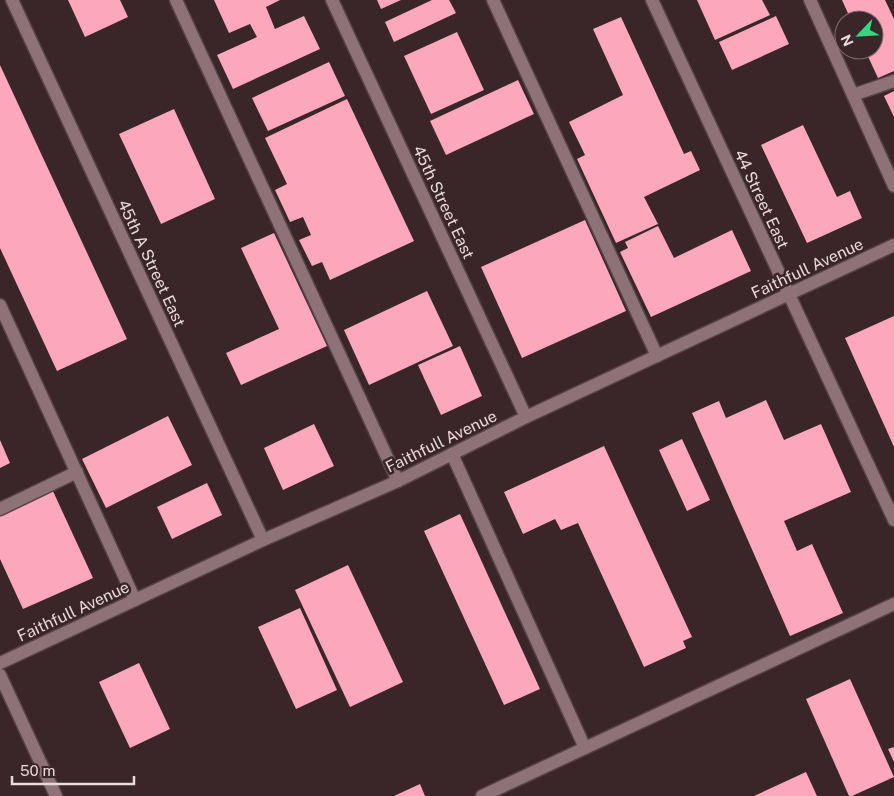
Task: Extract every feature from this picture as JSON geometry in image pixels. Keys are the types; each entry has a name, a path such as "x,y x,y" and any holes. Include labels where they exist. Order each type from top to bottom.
{"street":[{"name":"45th A Street East","path":"12,0 263,540"},
{"path":"176,0 398,481"},
{"name":"45th Street East","path":"332,0 526,418"},
{"path":"493,0 657,356"},
{"name":"44 Street East","path":"652,0 894,520"},
{"path":"810,0 894,186"},
{"path":"853,95 894,80"},
{"name":"Faithfull Avenue","path":"0,663 263,540 398,481 526,418 894,245"},
{"path":"0,305 135,600"},
{"path":"452,454 585,748"},
{"path":"0,509 76,472"},
{"path":"482,796 894,604"},
{"path":"0,675 56,796"}],"building":[{"path":"68,0 120,0 128,17 85,37"},
{"path":"214,0 280,0 266,7 275,29 304,16 320,49 233,89 217,55 257,37 250,24 229,33"},
{"path":"377,0 401,0 381,9"},
{"path":"432,0 449,0 456,13 394,42 385,22"},
{"path":"697,0 762,0 770,15 715,40"},
{"path":"842,0 885,0 894,19 894,71 878,78 870,60 884,60 884,10 846,10"},
{"path":"776,16 789,44 732,70 719,42"},
{"path":"621,17 684,154 691,151 700,170 644,197 658,224 616,243 577,159 585,155 569,122 623,95 593,29"},
{"path":"457,32 484,90 431,114 404,56"},
{"path":"329,62 345,96 268,131 252,98"},
{"path":"0,65 127,339 57,371 0,248"},
{"path":"518,80 534,114 446,155 430,121"},
{"path":"894,91 894,117 884,96"},
{"path":"347,99 414,241 330,280 322,262 312,266 299,240 311,235 303,217 290,222 275,190 287,184 265,138"},
{"path":"174,109 215,199 161,224 119,134"},
{"path":"803,125 837,197 850,191 862,218 807,243 761,145"},
{"path":"585,220 626,311 522,358 481,267"},
{"path":"658,226 674,258 732,230 751,271 651,317 620,252 628,248 625,242"},
{"path":"274,233 327,346 241,385 226,353 279,329 241,248"},
{"path":"427,291 453,346 369,385 344,330"},
{"path":"894,316 894,447 845,338"},
{"path":"460,346 482,396 441,415 418,365"},
{"path":"766,400 784,440 821,424 851,492 784,521 797,551 812,544 843,613 790,636 692,413 719,401 726,418"},
{"path":"168,416 192,465 106,508 82,459"},
{"path":"314,424 334,466 283,490 264,448"},
{"path":"682,439 710,500 687,511 659,450"},
{"path":"0,440 10,463 0,468"},
{"path":"604,446 692,637 683,641 686,648 644,667 578,523 561,530 555,519 523,534 504,492"},
{"path":"207,483 222,515 172,539 157,507"},
{"path":"52,489 93,578 23,609 0,559 0,513"},
{"path":"460,514 540,689 504,705 424,531"},
{"path":"348,565 403,682 350,707 295,590"},
{"path":"300,608 337,690 296,709 258,627"},
{"path":"139,663 170,729 130,748 99,682"},
{"path":"850,679 894,777 852,796 849,796 806,699"},
{"path":"894,747 894,762 888,749"},
{"path":"806,772 817,796 754,796"},
{"path":"420,784 425,796 394,796"}]}
